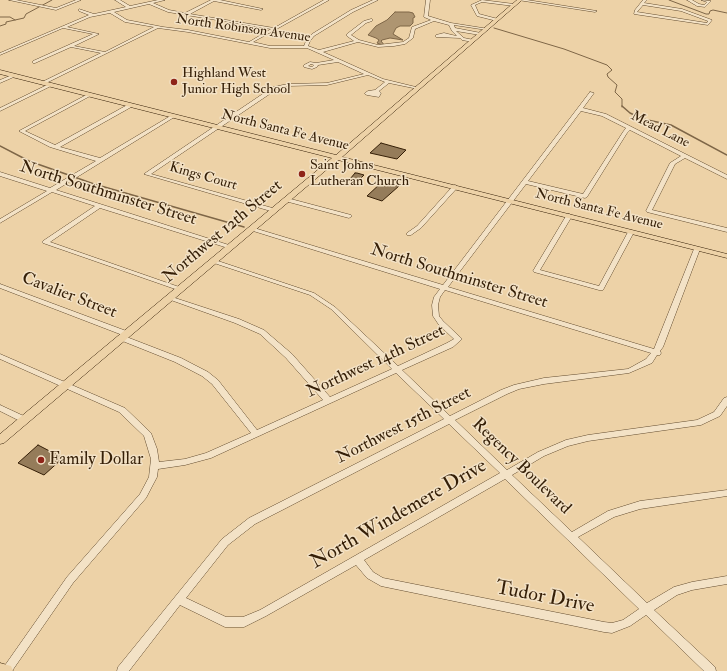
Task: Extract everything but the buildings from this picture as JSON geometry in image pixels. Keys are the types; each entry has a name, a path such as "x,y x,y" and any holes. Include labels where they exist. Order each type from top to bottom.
{"main road":[{"name":"Northwest 12th Street","path":"0,440 338,157 520,0"},
{"name":"North Santa Fe Avenue","path":"0,72 727,256"},
{"path":"0,669 6,671"}],"street":[{"path":"11,0 56,9 79,0"},
{"path":"117,0 129,7"},
{"path":"0,54 93,15 163,0"},
{"path":"186,14 214,0 261,9"},
{"path":"249,43 327,0"},
{"path":"306,47 309,39 313,36 352,11 376,0"},
{"path":"428,0 426,17 433,20 484,31"},
{"path":"520,0 595,11"},
{"path":"689,0 698,5 705,6 709,1 703,0"},
{"path":"498,19 478,15 473,7 477,1 514,5"},
{"path":"644,2 682,10 698,19 637,10 644,2"},
{"path":"150,3 162,9 186,14 226,19 275,29"},
{"path":"80,10 93,15"},
{"name":"North Robinson Avenue","path":"110,11 124,20 158,28 188,31 270,47 306,47 388,82 418,88"},
{"path":"371,20 365,22 348,34 357,40 378,46 400,44 411,38 413,28 433,20"},
{"path":"453,24 453,29 461,37"},
{"path":"34,62 97,34 62,27"},
{"path":"44,83 158,28"},
{"path":"453,29 484,31"},
{"path":"450,36 461,37 473,41"},
{"path":"318,52 357,40"},
{"path":"71,46 105,53"},
{"path":"316,64 337,61"},
{"path":"218,127 279,86 327,84 368,74"},
{"path":"0,82 14,76"},
{"path":"376,91 388,82"},
{"path":"0,110 52,85"},
{"name":"Northwest 14th Street","path":"154,466 185,462 204,457 450,345 458,339 441,323 435,311 436,301 445,287 592,93"},
{"path":"90,95 21,131 56,147 100,160"},
{"path":"56,147 131,105"},
{"name":"Mead Lane","path":"580,109 601,114 727,177"},
{"path":"0,221 174,116"},
{"name":"Kings Court","path":"218,127 147,174 274,210"},
{"path":"525,182 585,196 629,128"},
{"path":"684,156 673,163 649,212 727,230"},
{"name":"North Southminster Street","path":"1,176 230,247"},
{"path":"409,234 419,227 455,187"},
{"path":"286,200 336,214 349,216"},
{"path":"99,206 45,242 180,289"},
{"path":"569,216 536,270 601,289 631,232"},
{"name":"North Southminster Street","path":"252,229 657,353"},
{"name":"Northwest 15th Street","path":"122,671 225,542 247,524 494,396 517,387 544,381 629,371 643,365 657,353 697,249"},
{"name":"Regency Boulevard","path":"213,261 298,289 320,299 352,325 711,671"},
{"name":"Cavalier Street","path":"0,286 124,336 178,360 205,374 215,382 256,434"},
{"path":"170,298 242,323 262,332 289,356 328,400"},
{"path":"0,356 113,406 128,415 142,428 151,442 154,466 152,478 143,496 70,580 6,671"},
{"name":"North Windemere Drive","path":"179,600 225,622 244,622 541,454 566,443 588,438 698,423 717,414 727,400"},
{"path":"0,408 25,420"},
{"path":"571,536 606,517 634,507 664,501 727,493"},
{"name":"Tudor Drive","path":"357,559 370,575 381,582 612,628 626,623 674,591 692,586 727,580"}],"shaded area":[{"path":"395,12 413,13 415,17 413,18 413,23 410,26 400,26 396,28 393,34 403,40 390,38 382,40 381,41 385,46 377,43 379,40 368,35 376,26 387,20"}],"waterway":[{"path":"15,20 24,18 26,14 52,0"},
{"path":"669,0 706,14 709,14 710,11 713,10 727,13"},
{"path":"0,17 10,17 15,20"},
{"path":"0,26 6,24 6,22 15,20"},
{"path":"494,28 564,49 607,65 612,70 607,74 608,77 617,85 615,92 622,99 622,106"},
{"path":"622,106 630,113 643,119 671,125 727,155"},
{"path":"0,146 29,161 94,184 244,227"}],"place":[{"name":"Highland West Junior High School","path":"174,82"},
{"name":"Saint Johns Lutheran Church","path":"302,174"},
{"name":"Family Dollar","path":"41,460"}]}
